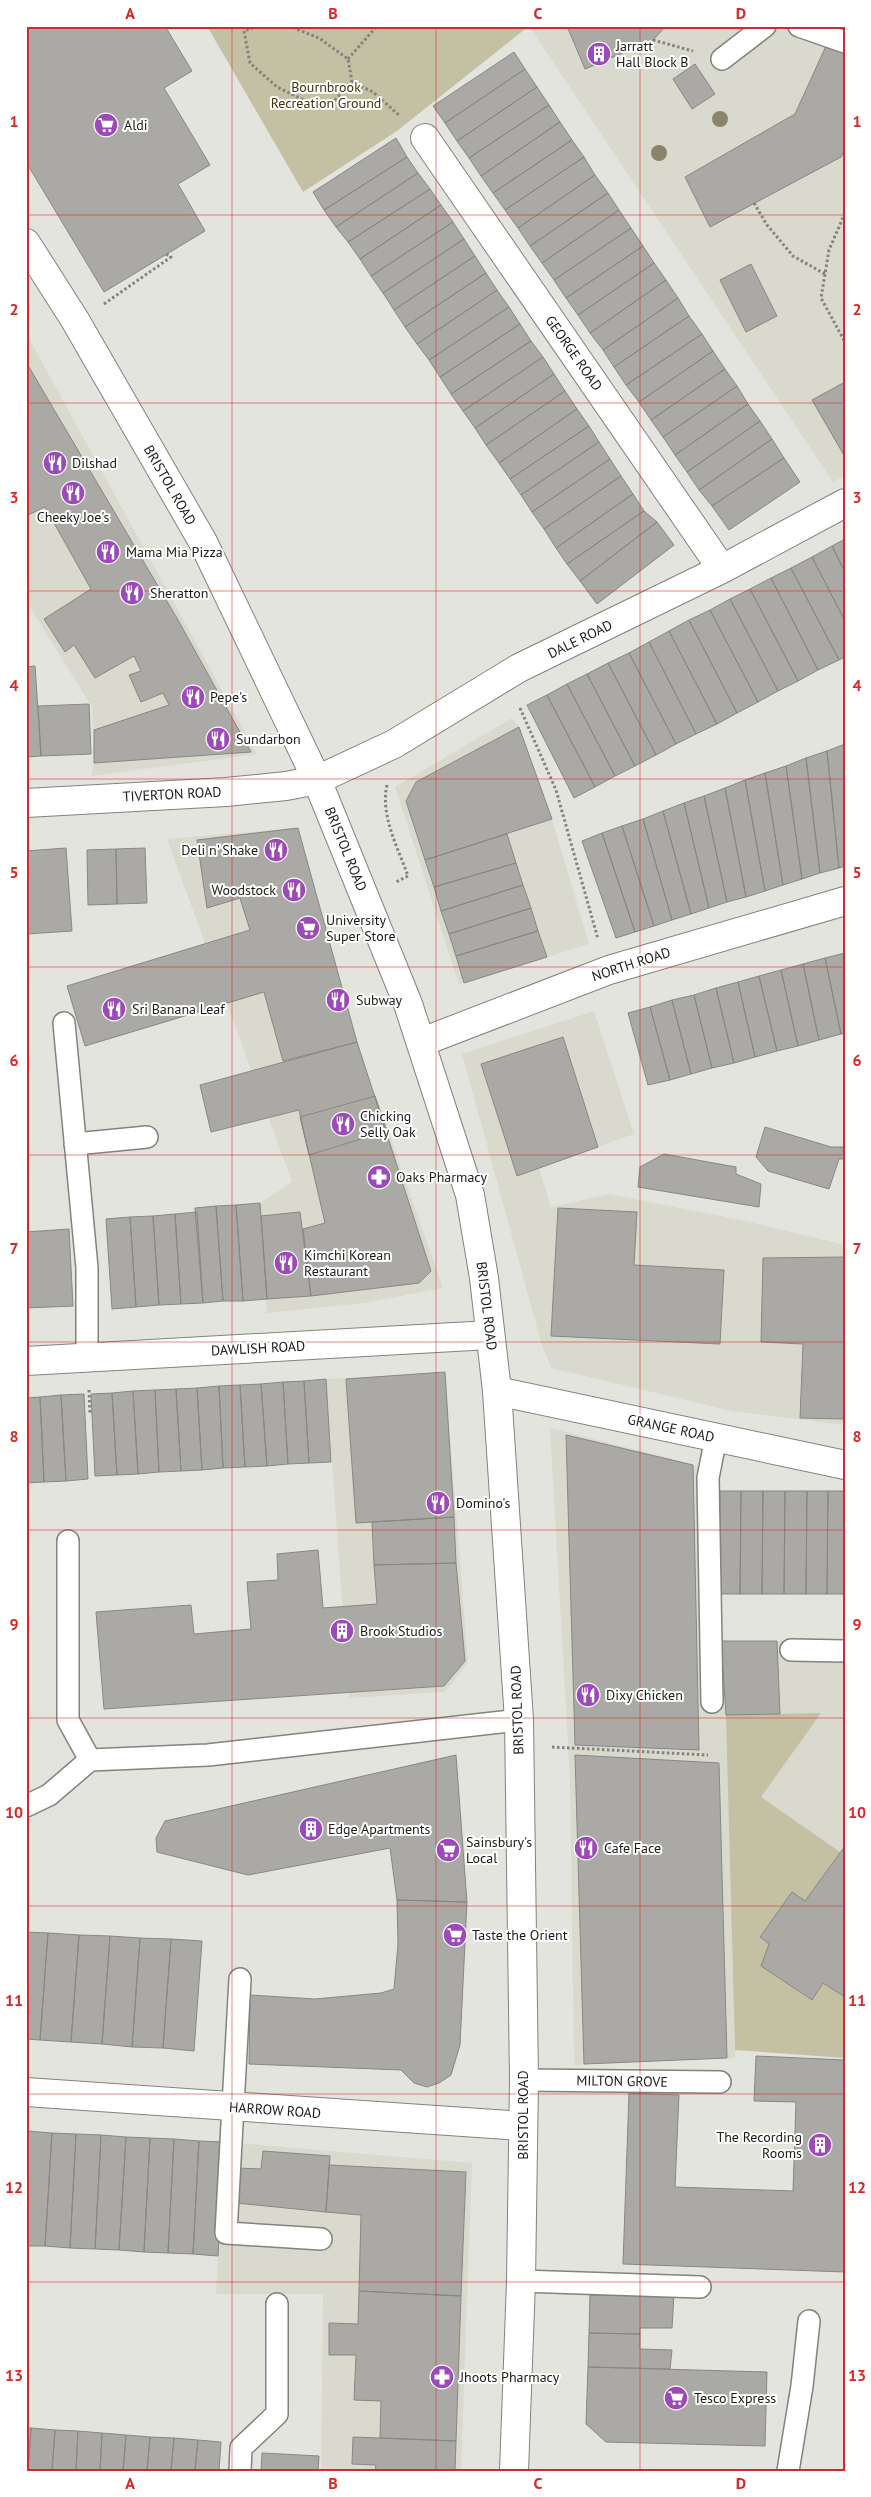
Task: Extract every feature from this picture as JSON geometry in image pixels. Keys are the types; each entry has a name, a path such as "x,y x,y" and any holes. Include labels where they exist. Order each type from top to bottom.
{"street":[{"name":"GEORGE ROAD","path":"425,138 722,569"},
{"name":"BRISTOL ROAD","path":"26,243 75,320 203,542 318,780 422,1042 470,1195 484,1278 497,1392 519,1733 524,2080 521,2282 514,2471"},
{"name":"DALE ROAD","path":"318,780 394,744 501,678 722,569 845,503"},
{"name":"TIVERTON ROAD","path":"26,803 226,792 286,786 318,780"},
{"name":"NORTH ROAD","path":"422,1042 609,970 845,901"},
{"name":"DAWLISH ROAD","path":"26,1361 490,1335"},
{"name":"GRANGE ROAD","path":"497,1392 845,1465"},
{"name":"HARROW ROAD","path":"26,2092 523,2126"}],"lane":[{"path":"722,60 765,26"},
{"path":"800,26 845,42"},
{"path":"64,1023 87,1268 87,1357"},
{"path":"75,1144 147,1137"},
{"path":"712,1702 708,1478 716,1437"},
{"path":"68,1541 68,1720 90,1760"},
{"path":"791,1650 845,1651"},
{"path":"26,1806 49,1795 90,1760 208,1755 519,1733"},
{"path":"240,1979 226,2233 321,2239"},
{"name":"MILTON GROVE","path":"524,2080 720,2082"},
{"path":"521,2282 700,2287"},
{"path":"240,2471 240,2448 277,2414 277,2304"},
{"path":"788,2471 802,2386 809,2320"}],"path":[{"path":"239,26 244,31 250,63 277,87 308,102 334,101 352,82"},
{"path":"244,31 258,26"},
{"path":"289,26 319,38 348,59 352,82"},
{"path":"348,59 378,26"},
{"path":"653,40 722,60"},
{"path":"352,82 373,92 425,138"},
{"path":"754,203 767,224 793,256 825,274"},
{"path":"845,213 829,250 821,298 845,342"},
{"path":"75,320 102,305 171,256 166,254"},
{"path":"501,678 519,707 556,790 597,936 609,970"},
{"path":"392,780 387,784 384,795 385,810 408,876 396,882"},
{"path":"519,1733 708,1754"}],"shaded area":[{"path":"529,26 845,26 845,475 833,482"},
{"path":"26,333 257,754 91,776 94,763 92,707 26,601"},
{"path":"512,718 519,727 552,819 589,944 459,984 395,787"},
{"path":"298,828 357,1042 443,1288 364,1303 267,1313 260,1203 292,1182 167,839"},
{"path":"594,1011 634,1134 539,1168 551,1207 609,1194 741,1220 845,1245 845,1425 732,1411 551,1368 541,1342 462,1054"},
{"path":"445,1373 468,1662 445,1692 349,1698 326,1379"},
{"path":"550,1428 716,1470 720,1491 719,1594 726,1715 780,1714 777,1641 845,1641 845,2027 734,2017 735,2058 574,2065 570,1779"},
{"path":"224,2142 472,2163 461,2471 321,2471 323,2294 216,2294"}],"green space":[{"name":"Bournbrook Recreation Ground","path":"207,26 529,26 397,131 303,192"},
{"path":"821,1713 761,1797 840,1852 805,1901 792,1892 760,1937 769,1944 761,1966 811,2000 823,1983 845,1997 845,2058 735,2050 726,1715"}],"building":[{"name":"Aldi","path":"26,26 165,26 192,71 164,88 210,165 178,184 205,231 104,292 26,162"},
{"name":"Jarratt Hall Block B","path":"567,26 666,26 653,40 585,69"},
{"path":"826,46 845,54 845,148 841,157 710,227 685,177 795,114"},
{"path":"514,52 525,69 445,123 433,106"},
{"path":"695,64 715,94 692,109 673,79"},
{"path":"525,69 537,87 457,141 445,123"},
{"path":"537,87 549,105 469,158 457,141"},
{"path":"549,105 560,122 481,176 469,158"},
{"path":"560,122 572,140 493,193 481,176"},
{"path":"396,138 407,157 324,210 313,192"},
{"path":"572,140 584,157 505,210 493,193"},
{"path":"407,157 418,173 336,227 324,210"},
{"path":"584,157 595,175 518,228 505,210"},
{"path":"418,173 430,189 348,242 336,227"},
{"path":"595,175 608,193 530,246 518,228"},
{"path":"430,189 441,205 360,259 348,242"},
{"path":"608,193 619,210 542,263 530,246"},
{"path":"441,205 453,222 371,276 360,259"},
{"path":"619,210 631,228 554,280 542,263"},
{"path":"453,222 464,239 383,293 371,276"},
{"path":"631,228 643,246 566,298 554,280"},
{"path":"464,239 475,256 394,310 383,293"},
{"path":"643,246 654,263 578,315 566,298"},
{"path":"475,256 486,273 405,327 394,310"},
{"path":"654,263 666,280 590,333 578,315"},
{"path":"751,264 777,316 746,332 720,280"},
{"path":"486,273 497,290 417,344 405,327"},
{"path":"666,280 678,298 603,350 590,333"},
{"path":"497,290 509,307 429,360 417,344"},
{"path":"678,298 689,316 614,367 603,350"},
{"path":"509,307 520,324 440,377 429,360"},
{"path":"689,316 702,334 626,385 614,367"},
{"path":"520,324 531,341 451,394 440,377"},
{"path":"702,334 713,351 639,402 626,385"},
{"path":"531,341 543,357 463,411 451,394"},
{"path":"713,351 725,369 651,420 639,402"},
{"path":"543,357 554,374 475,428 463,411"},
{"path":"26,362 178,620 251,752 94,763 94,730 169,705 163,693 141,702 129,675 141,671 134,656 95,678 74,645 65,652 44,619 91,589 45,507 26,516"},
{"path":"725,369 737,386 663,437 651,420"},
{"path":"554,374 565,391 486,445 475,428"},
{"path":"845,382 845,457 812,400"},
{"path":"737,386 748,404 675,455 663,437"},
{"path":"565,391 577,409 499,463 486,445"},
{"path":"748,404 760,421 687,472 675,455"},
{"path":"577,409 589,426 510,479 499,463"},
{"path":"760,421 772,439 699,490 687,472"},
{"path":"589,426 599,442 521,495 510,479"},
{"path":"772,439 784,458 712,506 699,490"},
{"path":"599,442 610,459 532,512 521,495"},
{"path":"784,458 800,482 729,530 712,506"},
{"path":"610,459 621,476 544,529 532,512"},
{"path":"621,476 633,494 556,548 544,529"},
{"path":"633,494 644,511 567,564 556,548"},
{"path":"644,511 657,522 580,581 567,564"},
{"path":"657,522 674,545 597,604 580,581"},
{"path":"845,539 845,572 832,546"},
{"path":"832,546 845,572 845,621 812,557"},
{"path":"812,557 845,621 845,657 839,660 791,568"},
{"path":"791,568 839,660 818,670 771,578"},
{"path":"771,578 818,670 798,681 750,589"},
{"path":"750,589 798,681 778,691 730,599"},
{"path":"730,599 778,691 758,702 710,610"},
{"path":"710,610 758,702 737,713 689,620"},
{"path":"689,620 737,713 717,724 669,631"},
{"path":"669,631 717,724 696,734 649,642"},
{"path":"649,642 696,734 676,744 629,653"},
{"path":"629,653 676,744 656,755 608,663"},
{"path":"608,663 656,755 635,766 587,674"},
{"path":"35,666 41,756 26,757 26,667"},
{"path":"587,674 635,766 615,776 567,684"},
{"path":"567,684 615,776 595,787 547,695"},
{"path":"547,695 595,787 574,798 527,705"},
{"path":"89,704 91,754 41,756 38,706"},
{"path":"519,727 552,819 425,860 406,801 416,782"},
{"path":"845,744 845,866 839,868 827,751"},
{"path":"827,751 839,868 820,873 806,758"},
{"path":"806,758 820,873 802,879 786,766"},
{"path":"786,766 802,879 783,885 765,773"},
{"path":"765,773 783,885 765,891 745,780"},
{"path":"745,780 765,891 746,897 725,788"},
{"path":"725,788 746,897 727,902 704,796"},
{"path":"704,796 727,902 709,908 684,803"},
{"path":"684,803 709,908 691,914 663,811"},
{"path":"663,811 691,914 672,920 643,819"},
{"path":"643,819 672,920 654,926 622,826"},
{"path":"622,826 654,926 635,932 602,833"},
{"path":"298,828 357,1042 283,1061 264,992 85,1046 67,986 250,930 240,898 207,908 197,840"},
{"path":"602,833 635,932 616,938 582,841"},
{"path":"507,834 516,863 434,887 425,860"},
{"path":"66,848 72,931 26,934 26,851"},
{"path":"145,848 147,903 117,904 116,849"},
{"path":"116,849 117,904 88,905 87,850"},
{"path":"516,863 523,885 441,911 434,887"},
{"path":"523,885 531,908 449,934 441,911"},
{"path":"531,908 538,931 456,956 449,934"},
{"path":"538,931 547,957 464,983 456,956"},
{"path":"845,953 845,1033 841,1034 825,958"},
{"path":"825,958 841,1034 819,1040 803,964"},
{"path":"803,964 819,1040 798,1046 781,970"},
{"path":"781,970 798,1046 777,1051 759,976"},
{"path":"759,976 777,1051 755,1057 738,982"},
{"path":"738,982 755,1057 734,1063 716,988"},
{"path":"716,988 734,1063 712,1068 694,995"},
{"path":"694,995 712,1068 691,1074 672,1000"},
{"path":"672,1000 691,1074 670,1080 650,1007"},
{"path":"650,1007 670,1080 648,1085 628,1013"},
{"path":"563,1037 598,1147 517,1176 481,1064"},
{"path":"357,1042 431,1271 419,1283 311,1296 303,1229 325,1223 299,1110 211,1132 200,1085"},
{"name":"Chicking Selly Oak","path":"375,1096 387,1131 309,1155 300,1117"},
{"path":"765,1127 831,1147 845,1147 845,1159 839,1159 829,1189 768,1171 756,1157"},
{"path":"664,1154 736,1167 736,1174 761,1184 759,1207 638,1187 640,1167"},
{"path":"260,1203 267,1299 243,1301 236,1205"},
{"path":"236,1205 243,1301 223,1301 216,1206"},
{"path":"216,1206 223,1301 203,1303 195,1208"},
{"path":"558,1208 637,1212 634,1265 724,1270 720,1344 551,1336"},
{"path":"197,1212 203,1303 181,1304 175,1214"},
{"name":"Kimchi Korean Restaurant","path":"300,1212 311,1296 267,1299 261,1216"},
{"path":"175,1214 181,1304 159,1305 153,1216"},
{"path":"153,1216 159,1305 136,1307 130,1217"},
{"path":"130,1217 136,1307 112,1309 106,1219"},
{"path":"69,1229 73,1306 26,1308 26,1232"},
{"path":"845,1257 845,1419 800,1418 803,1344 761,1342 763,1258"},
{"path":"445,1372 454,1517 356,1523 346,1379"},
{"path":"326,1379 331,1462 309,1463 304,1381"},
{"path":"304,1381 309,1463 288,1464 283,1382"},
{"path":"283,1382 288,1464 267,1466 261,1384"},
{"path":"261,1384 267,1466 245,1467 240,1385"},
{"path":"240,1385 245,1467 223,1468 219,1386"},
{"path":"219,1386 223,1468 202,1470 197,1388"},
{"path":"197,1388 202,1470 181,1471 176,1389"},
{"path":"176,1389 181,1471 159,1472 155,1390"},
{"path":"155,1390 159,1472 138,1474 133,1391"},
{"path":"133,1391 138,1474 117,1475 112,1393"},
{"path":"112,1393 117,1475 95,1476 91,1394"},
{"path":"84,1394 88,1479 66,1481 61,1395"},
{"path":"61,1395 66,1481 44,1482 40,1397"},
{"path":"40,1397 44,1482 26,1483 26,1398"},
{"path":"566,1435 693,1465 699,1750 575,1745"},
{"path":"720,1491 741,1491 740,1594 719,1594"},
{"path":"741,1491 763,1491 762,1594 740,1594"},
{"path":"763,1491 785,1491 784,1594 762,1594"},
{"path":"785,1491 807,1491 806,1594 784,1594"},
{"path":"807,1491 828,1491 827,1594 806,1594"},
{"path":"828,1491 845,1491 845,1594 827,1594"},
{"path":"454,1517 456,1563 374,1565 372,1522"},
{"name":"Brook Studios","path":"318,1550 323,1608 377,1604 374,1565 456,1563 465,1661 444,1686 104,1709 96,1612 191,1605 194,1634 251,1629 247,1582 278,1580 277,1554"},
{"path":"721,1641 777,1641 780,1714 726,1715"},
{"name":"Edge Apartments","path":"456,1755 467,1902 397,1900 390,1848 248,1875 157,1852 156,1838 165,1821"},
{"path":"575,1755 719,1763 727,2058 584,2064"},
{"path":"845,1846 845,1997 823,1983 812,2000 761,1966 769,1944 760,1937 792,1892 805,1901"},
{"path":"397,1900 467,1902 460,2045 451,2075 439,2083 427,2087 414,2083 401,2070 249,2064 250,1995 315,1999 381,1993 394,1989 398,1944"},
{"path":"26,1932 48,1933 40,2040 26,2039"},
{"path":"48,1933 79,1935 71,2042 40,2040"},
{"path":"79,1935 110,1936 102,2044 71,2042"},
{"path":"110,1936 140,1938 132,2047 102,2044"},
{"path":"140,1938 171,1939 163,2048 132,2047"},
{"path":"171,1939 202,1941 194,2051 163,2048"},
{"name":"The Recording Rooms","path":"756,2056 845,2060 845,2272 623,2264 629,2093 679,2095 675,2187 793,2191 796,2102 754,2101"},
{"path":"27,2131 52,2133 45,2246 26,2246"},
{"path":"52,2133 76,2134 70,2248 45,2246"},
{"path":"76,2134 101,2135 95,2249 70,2248"},
{"path":"101,2135 126,2137 119,2250 95,2249"},
{"path":"126,2137 150,2138 144,2252 119,2250"},
{"path":"150,2138 174,2139 168,2253 144,2252"},
{"path":"174,2139 199,2141 193,2254 168,2253"},
{"path":"199,2141 224,2142 218,2256 193,2254"},
{"path":"263,2151 330,2156 326,2212 236,2203 238,2168 261,2169"},
{"path":"329,2165 466,2172 461,2296 359,2291 361,2215 326,2212"},
{"path":"359,2291 461,2296 456,2441 380,2438 381,2401 354,2400 356,2355 329,2355 329,2323 358,2324"},
{"path":"674,2294 672,2328 640,2328 640,2334 589,2333 590,2295"},
{"path":"589,2333 640,2334 640,2349 672,2350 670,2369 588,2367"},
{"name":"Tesco Express","path":"588,2367 767,2372 765,2446 606,2442 586,2424"},
{"path":"26,2428 31,2428 28,2471 26,2471"},
{"path":"31,2428 55,2430 52,2471 28,2471"},
{"path":"55,2430 78,2431 76,2471 52,2471"},
{"path":"78,2431 102,2433 100,2471 76,2471"},
{"path":"102,2433 126,2435 123,2471 100,2471"},
{"path":"126,2435 150,2437 147,2471 123,2471"},
{"path":"150,2437 174,2438 171,2471 147,2471"},
{"path":"353,2437 456,2441 455,2471 375,2471 376,2465 352,2464"},
{"path":"174,2438 198,2440 195,2471 171,2471"},
{"path":"198,2440 221,2442 219,2471 195,2471"},
{"path":"262,2453 319,2456 318,2471 261,2471"}],"place":[{"name":"Jarratt Hall Block B","path":"599,54"},
{"name":"Aldi","path":"106,125"},
{"name":"Dilshad","path":"55,463"},
{"name":"Cheeky Joe's","path":"73,493"},
{"name":"Mama Mia Pizza","path":"108,552"},
{"name":"Sheratton","path":"132,593"},
{"name":"Pepe's","path":"193,697"},
{"name":"Sundarbon","path":"218,739"},
{"name":"Deli n' Shake","path":"276,850"},
{"name":"Woodstock","path":"294,890"},
{"name":"University Super Store","path":"308,928"},
{"name":"Subway","path":"338,1000"},
{"name":"Sri Banana Leaf","path":"114,1009"},
{"name":"Chicking Selly Oak","path":"343,1124"},
{"name":"Oaks Pharmacy","path":"379,1177"},
{"name":"Kimchi Korean Restaurant","path":"286,1263"},
{"name":"Domino's","path":"438,1503"},
{"name":"Brook Studios","path":"342,1631"},
{"name":"Dixy Chicken","path":"588,1695"},
{"name":"Edge Apartments","path":"311,1829"},
{"name":"Cafe Face","path":"586,1848"},
{"name":"Sainsbury's Local","path":"448,1850"},
{"name":"Taste the Orient","path":"455,1935"},
{"name":"The Recording Rooms","path":"820,2145"},
{"name":"Jhoots Pharmacy","path":"442,2377"},
{"name":"Tesco Express","path":"676,2398"}]}
